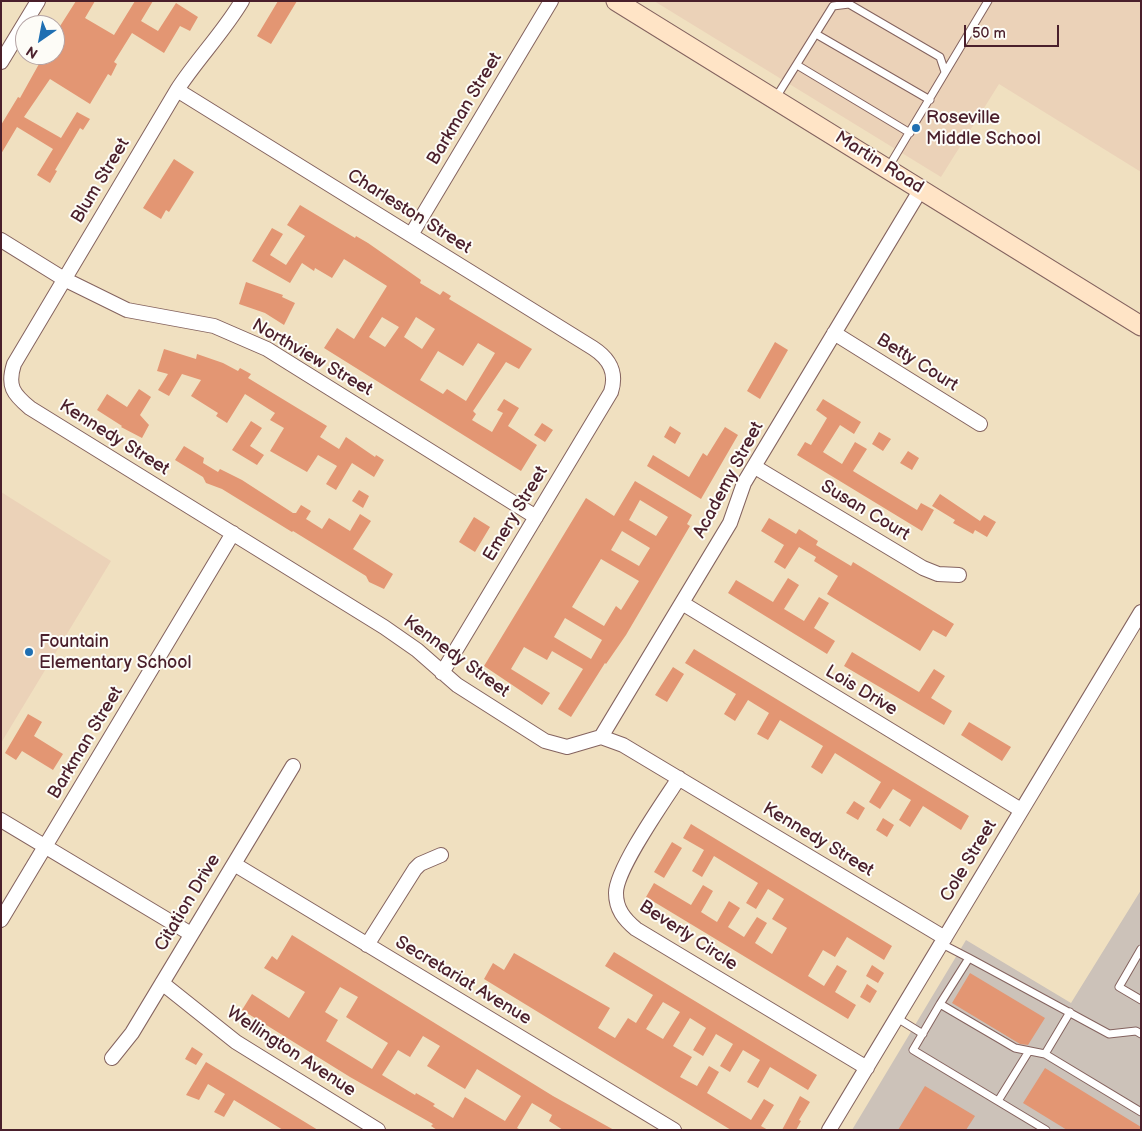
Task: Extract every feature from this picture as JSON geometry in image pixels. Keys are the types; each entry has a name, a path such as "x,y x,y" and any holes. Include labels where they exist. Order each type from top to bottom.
{"street":[{"path":"1,62 38,1"},
{"name":"Blum Street","path":"12,388 10,376 14,364 64,279 177,90 192,67 226,28 242,1"},
{"name":"Barkman Street","path":"411,235 551,1"},
{"name":"Martin Road","path":"616,1 1141,326"},
{"name":"Charleston Street","path":"177,90 603,354 613,372"},
{"name":"Academy Street","path":"601,737 730,523 744,483 921,189"},
{"name":"Northview Street","path":"1,240 64,279 126,310 214,326 267,349 536,517"},
{"name":"Betty Court","path":"834,333 980,424"},
{"name":"Emery Street","path":"442,673 610,392 613,384 613,372"},
{"name":"Kennedy Street","path":"12,388 30,408 384,627 418,650 442,673 476,698 552,744 567,747 601,737 623,745 944,941"},
{"name":"Susan Court","path":"755,467 922,568 938,574 959,576"},
{"name":"Barkman Street","path":"1,920 233,533"},
{"name":"Lois Drive","path":"682,603 1022,810"},
{"name":"Cole Street","path":"829,1130 1141,612"},
{"name":"Citation Drive","path":"112,1058 132,1033 293,766"},
{"name":"Beverly Circle","path":"679,778 618,880 617,904 622,914 636,929 866,1068"},
{"path":"1,820 191,934"},
{"path":"368,945 414,869 420,864 441,856"},
{"name":"Secretariat Avenue","path":"234,864 674,1130"},
{"name":"Wellington Avenue","path":"162,983 236,1042 378,1130"}],"lane":[{"path":"888,169 988,1"},
{"path":"775,99 833,6 849,4 940,57 945,72"},
{"path":"816,34 930,100"},
{"path":"796,65 910,133"},
{"path":"944,941 969,958 1108,1034 1136,1031 1141,1034"},
{"path":"1141,949 1119,987 1141,1000"},
{"path":"969,958 913,1050 1046,1130"},
{"path":"940,1004 1015,1048 1045,1054 1141,1112"},
{"path":"1045,1054 1070,1012"},
{"path":"897,1018 923,1034"},
{"path":"998,1101 1029,1051"}],"shaded area":[{"name":"Roseville Middle School","path":"654,1 1141,1 1141,172 999,84 941,177"},
{"name":"Fountain Elementary School","path":"1,492 111,561 1,743"},
{"path":"1141,890 1141,1130 852,1130 966,940 1071,1003"}],"building":[{"path":"76,1 95,1 85,18 114,35 135,1 153,1 141,21 158,31 176,3 198,17 190,31 180,26 164,53 132,33 114,62 117,64 111,76 108,74 90,104 50,79 24,117 61,138 77,112 90,119 83,130 80,128 55,170 57,171 50,183 37,175 53,149 17,127 1,154 1,125 18,97 20,98 38,65 65,65 65,18"},
{"path":"278,1 297,1 271,44 257,36"},
{"path":"174,159 194,172 169,212 166,210 161,219 143,208"},
{"path":"300,205 355,238 356,236 368,243 421,280 420,283 440,295 443,291 451,296 449,299 532,349 519,369 506,362 473,411 476,414 472,420 492,432 503,413 497,410 504,399 519,408 508,426 537,445 521,471 324,348 337,328 354,339 387,286 344,259 332,278 315,268 314,271 302,263 290,283 252,261 272,228 283,234 270,255 286,265 305,236 287,225","holes":["382,317 399,327 385,347 369,337","416,317 435,329 422,349 404,337","478,343 495,353 466,401 447,389 443,394 420,380 438,351 463,366"]},
{"path":"246,282 283,295 282,297 295,303 284,325 265,313 239,304"},
{"path":"775,342 788,350 760,399 747,391"},
{"path":"164,349 196,359 197,354 223,363 238,371 240,368 251,374 248,378 327,426 320,437 339,449 346,437 375,457 376,455 384,460 374,477 352,463 336,490 326,484 337,466 318,455 307,472 270,451 284,428 270,420 275,413 245,394 227,423 216,416 218,413 191,396 201,380 182,374 169,396 158,390 168,374 157,371"},
{"path":"139,389 151,397 140,415 149,425 142,438 121,427 97,410 107,394 127,407"},
{"path":"823,399 861,422 854,434 840,425 823,452 842,464 855,442 867,449 853,471 917,510 921,503 934,510 922,531 797,455 805,442 811,445 827,418 816,410"},
{"path":"251,421 262,428 250,446 264,455 257,465 232,450"},
{"path":"542,423 553,430 545,442 534,435"},
{"path":"670,426 681,433 675,444 664,437"},
{"path":"725,427 738,435 701,499 647,466 653,455 689,477 703,453 707,456"},
{"path":"879,432 891,439 883,451 872,444"},
{"path":"184,446 204,458 203,463 218,472 220,469 242,480 293,513 296,513 301,505 311,511 306,519 322,529 329,518 350,531 360,514 371,521 353,549 393,574 384,589 369,582 366,576 293,531 222,489 206,483 203,477 175,460"},
{"path":"908,451 919,458 912,470 900,463"},
{"path":"635,481 692,515 687,524 690,526 626,635 605,663 571,717 558,709 583,669 552,651 547,660 524,647 511,669 550,693 542,705 484,666 586,498 614,516","holes":["640,500 668,517 656,536 629,520","622,531 650,548 639,566 611,550","601,559 639,581 621,610 616,606 604,626 572,607","565,618 602,640 591,659 554,637"]},
{"path":"359,490 369,496 363,508 352,501"},
{"path":"940,494 980,521 984,515 996,522 987,537 975,530 973,534 953,523 955,520 932,506"},
{"path":"474,517 490,527 475,552 459,542"},
{"path":"769,518 796,534 799,529 818,541 816,545 851,566 853,562 954,624 946,637 933,630 920,651 866,618 827,594 838,576 814,561 816,557 799,547 785,569 774,562 784,545 761,531"},
{"path":"788,578 799,585 784,609 804,621 819,597 829,603 814,628 835,641 827,654 728,593 736,580 773,602"},
{"path":"694,649 969,816 961,830 923,806 910,827 899,820 911,800 893,789 880,809 869,802 881,782 835,753 822,774 811,767 823,746 780,720 768,740 757,734 769,713 748,700 735,721 724,714 736,694 685,663"},
{"path":"852,652 919,692 934,669 945,676 931,698 952,711 944,725 844,666"},
{"path":"673,667 684,674 667,702 655,695"},
{"path":"28,714 42,722 34,736 63,754 53,770 22,751 16,760 5,753"},
{"path":"969,722 1011,747 1002,761 961,735"},
{"path":"854,801 865,808 858,820 846,813"},
{"path":"883,818 894,825 887,837 876,830"},
{"path":"691,824 892,946 884,960 847,937 835,957 823,950 808,976 824,986 837,965 847,971 835,992 856,1005 848,1019 646,897 654,883 691,905 703,885 713,891 701,912 717,922 729,901 740,908 728,927 744,937 757,917 767,923 755,943 772,954 787,928 772,919 784,899 768,889 756,909 746,903 758,883 714,856 702,877 692,871 704,850 683,838"},
{"path":"672,842 682,848 664,878 654,872"},
{"path":"292,935 553,1096 614,1130 563,1130 549,1121 552,1115 532,1103 517,1128 521,1130 437,1130 431,1126 433,1124 350,1077 242,1010 252,994 289,1018 305,992 264,968 272,956 277,960","holes":["340,987 358,997 346,1017 388,1043 372,1069 326,1041 338,1020 325,1012","423,1036 440,1046 427,1066 465,1089 477,1069 521,1096 505,1121 465,1097 453,1118 433,1106 435,1104 416,1093 415,1095 382,1075 398,1050 410,1057"]},
{"path":"614,952 817,1075 808,1090 770,1067 758,1088 747,1082 760,1060 743,1050 730,1072 720,1066 733,1044 716,1034 703,1056 693,1050 706,1028 690,1018 673,1046 692,1057 680,1077 697,1086 709,1066 719,1072 707,1093 751,1120 764,1099 774,1105 761,1126 768,1130 731,1130 484,979 493,963 504,970 514,953 610,1008 598,1028 615,1038 628,1018 636,1023 653,995 605,966","holes":["663,1002 680,1012 663,1039 646,1029"]},
{"path":"872,965 884,973 878,983 866,976"},
{"path":"970,973 1045,1018 1028,1045 1020,1044 952,1003"},
{"path":"867,984 877,991 870,1003 860,997"},
{"path":"192,1047 203,1054 196,1065 185,1059"},
{"path":"206,1062 318,1130 283,1130 234,1100 224,1117 214,1112 225,1094 208,1084 199,1100 186,1095"},
{"path":"1045,1068 1141,1127 1141,1130 1067,1130 1023,1103"},
{"path":"925,1086 975,1116 966,1130 898,1130"},
{"path":"800,1096 810,1102 799,1120 801,1121 796,1130 782,1130"}],"place":[{"name":"Roseville Middle School","path":"916,128"},
{"name":"Fountain Elementary School","path":"29,652"}]}
